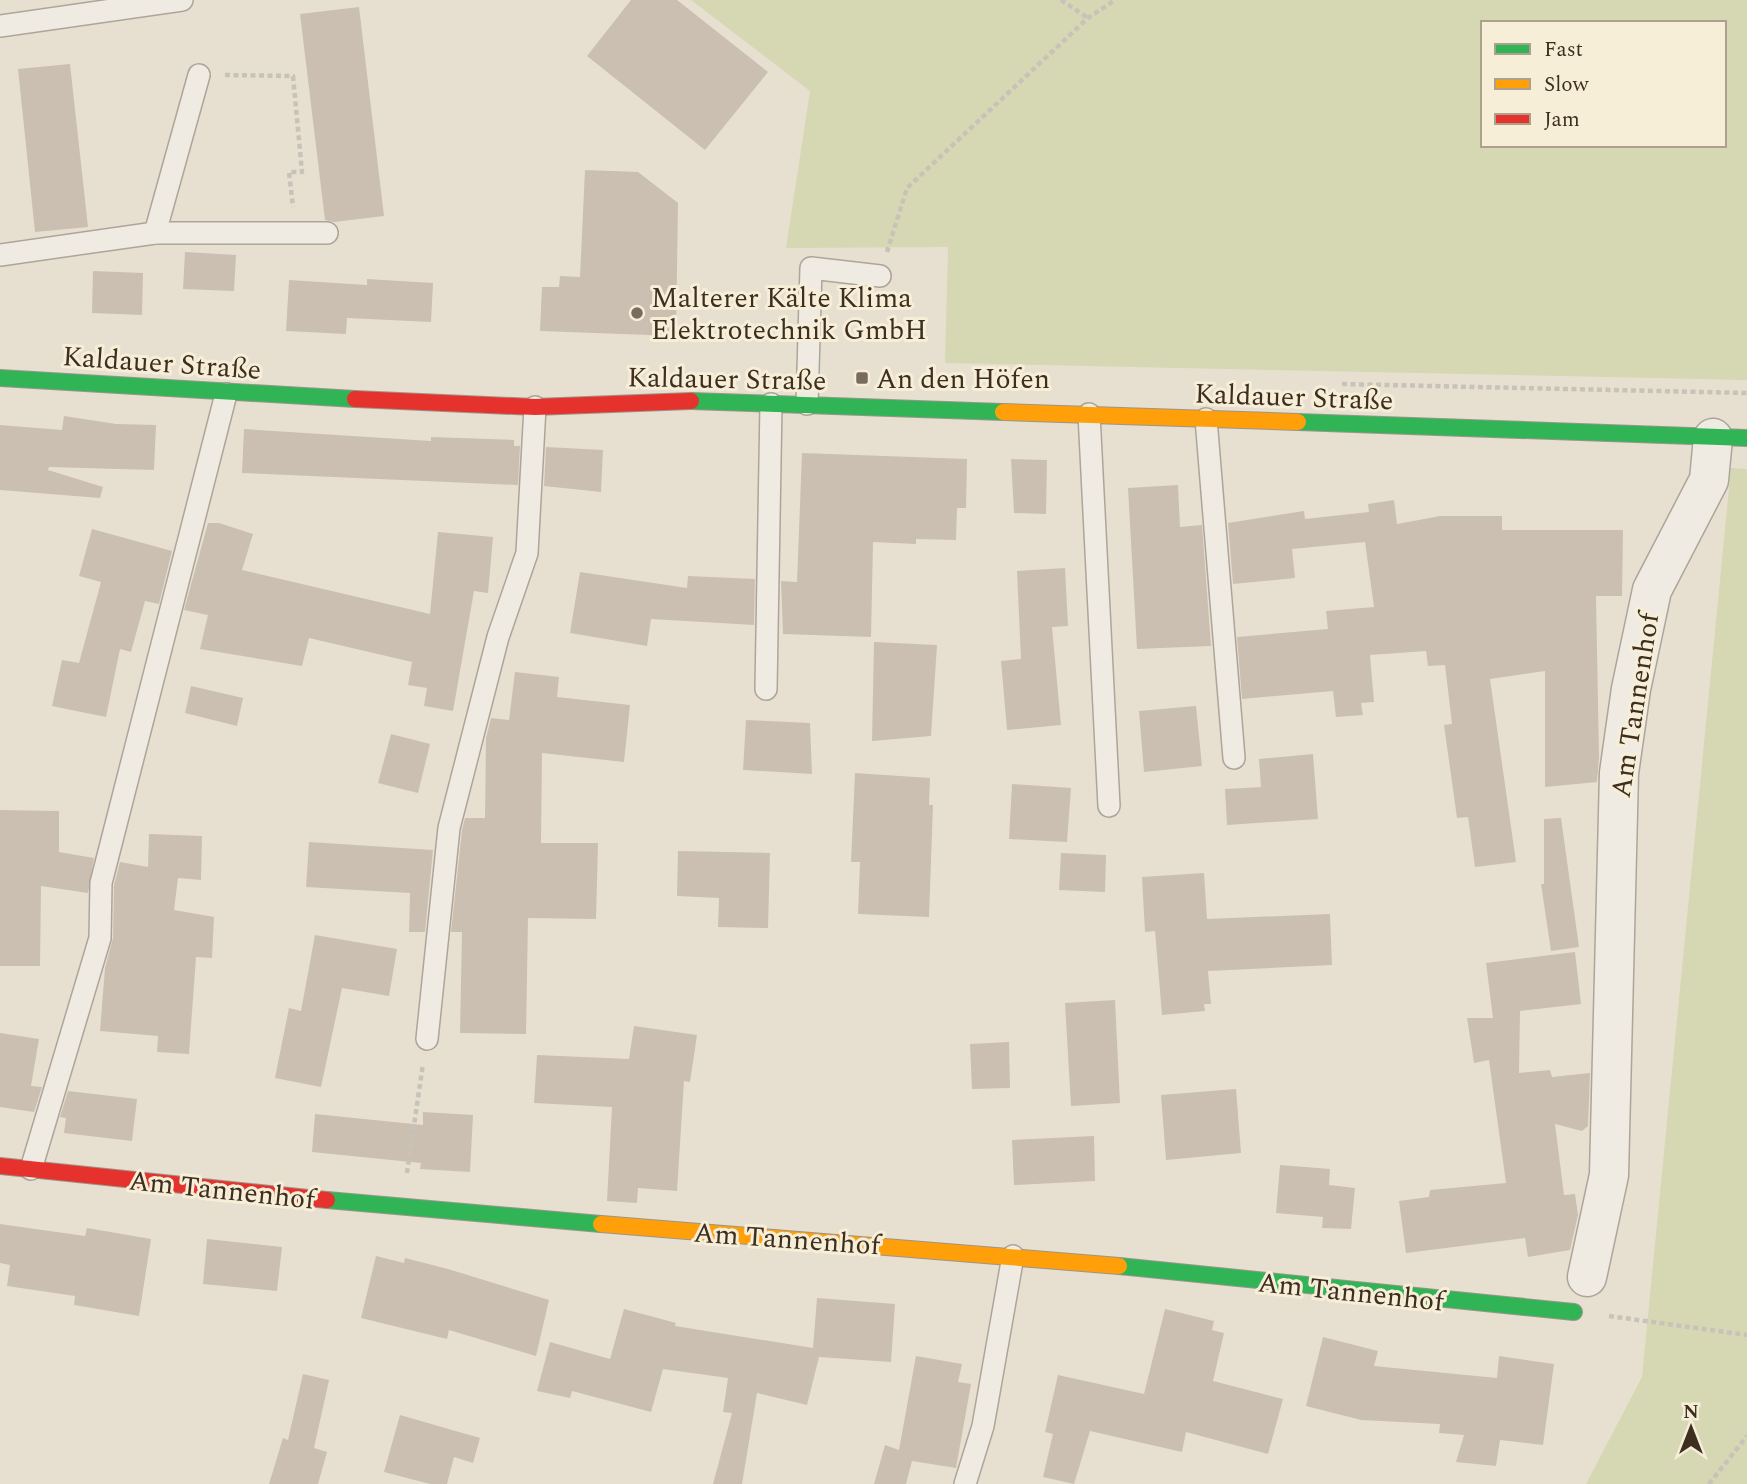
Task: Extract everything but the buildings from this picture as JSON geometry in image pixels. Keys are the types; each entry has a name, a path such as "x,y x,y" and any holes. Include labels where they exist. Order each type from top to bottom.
{"street":[{"name":"Kaldauer Straße","path":"0,378 226,394 535,407 659,400 1730,438"},
{"name":"Am Tannenhof","path":"0,1166 402,1208 1013,1256 1404,1297 1580,1294 1609,1175 1619,773 1631,689 1652,590 1730,438"}],"lane":[{"path":"0,26 182,0"},
{"path":"155,233 199,75"},
{"path":"0,254 155,233 295,236 327,233"},
{"path":"807,404 811,268 880,276"},
{"path":"31,1169 100,938 101,883 226,394"},
{"path":"766,689 771,404"},
{"path":"427,1039 449,828 498,637 527,553 535,407"},
{"path":"1089,414 1108,806"},
{"path":"1206,419 1234,758"},
{"path":"965,1484 983,1426 1013,1256"}],"path":[{"path":"1061,0 1087,18"},
{"path":"880,276 907,188 1087,18 1115,0"},
{"path":"199,75 292,76 302,172 289,172 295,236"},
{"path":"402,1208 427,1039"},
{"path":"1580,1294 1747,1335"},
{"path":"1709,1484 1747,1436"}],"green space":[{"path":"691,0 1747,0 1747,380 945,363 948,247 786,248 810,91"},
{"path":"1731,468 1747,469 1747,1484 1586,1484 1642,1377"}],"traffic: fast":[{"path":"0,378 355,399"},
{"path":"691,401 1003,412"},
{"path":"1298,422 1747,438"},
{"path":"327,1200 601,1224"},
{"path":"1119,1266 1574,1312"}],"traffic: slow":[{"path":"1003,412 1298,422"},
{"path":"601,1224 1119,1266"}],"traffic: jam":[{"path":"355,399 535,407 691,401"},
{"path":"0,1166 327,1200"}],"place":[{"name":"Malterer Kälte Klima Elektrotechnik GmbH","path":"637,313"},
{"name":"An den Höfen","path":"862,378"}]}
